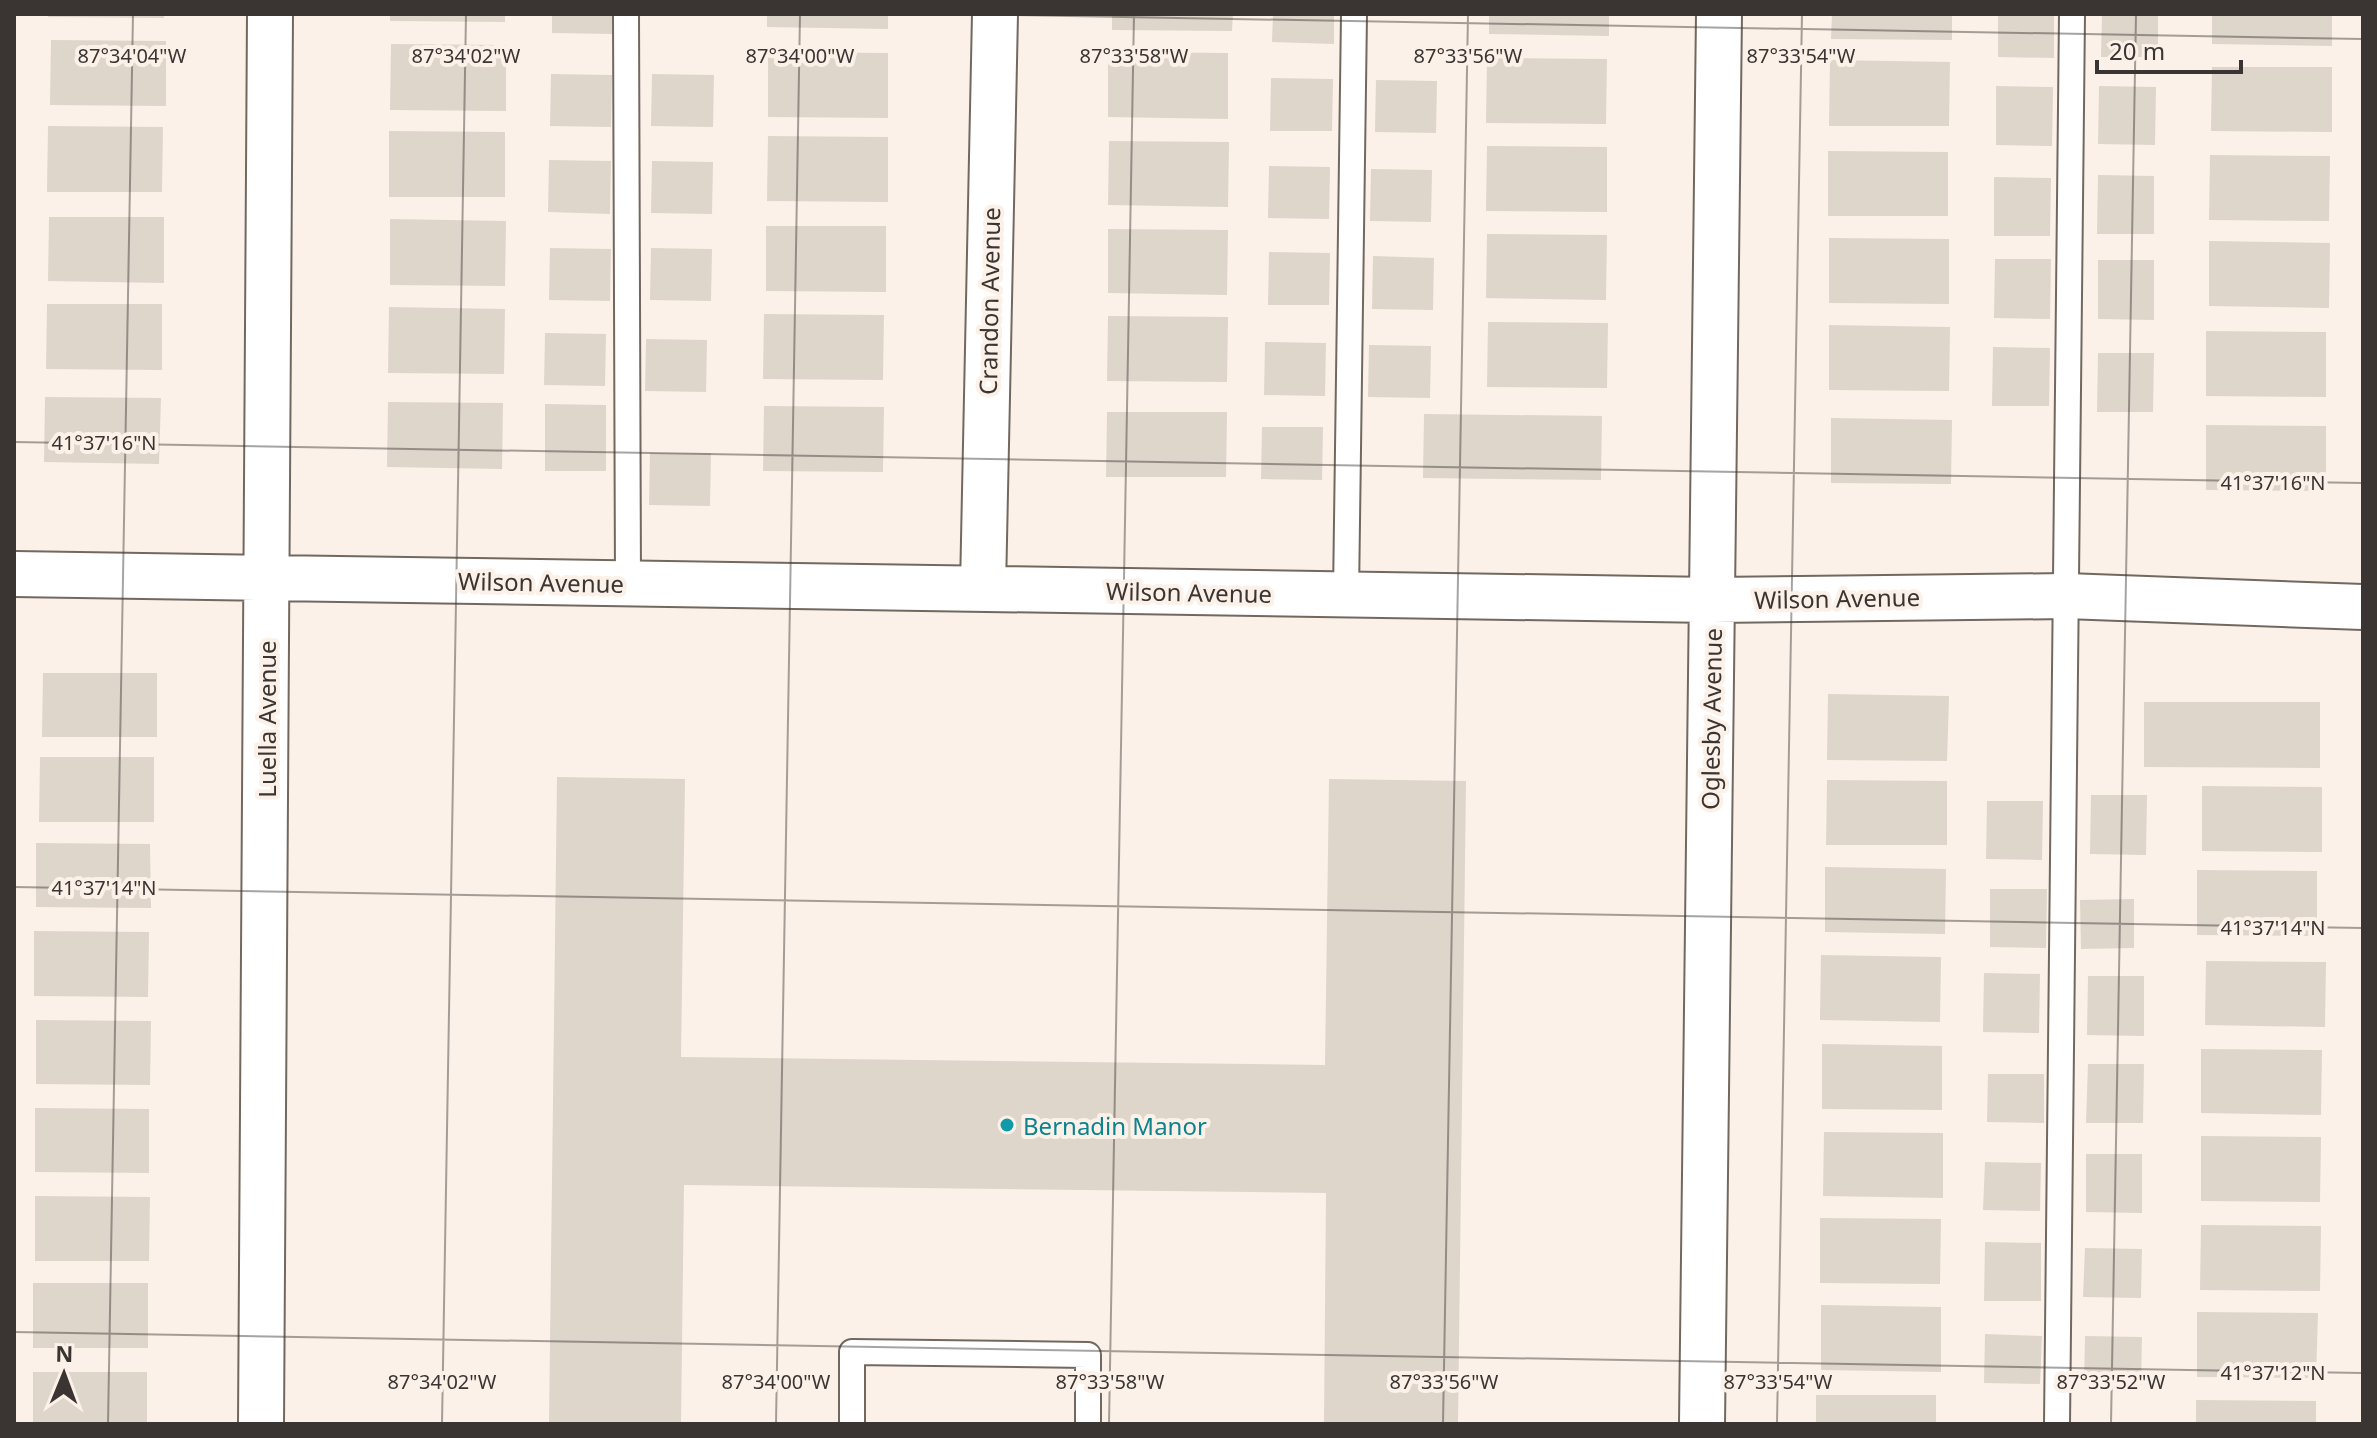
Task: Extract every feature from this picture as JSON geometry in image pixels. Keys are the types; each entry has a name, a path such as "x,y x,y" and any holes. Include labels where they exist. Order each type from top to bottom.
{"street":[{"name":"Luella Avenue","path":"261,1424 270,14"},
{"name":"Crandon Avenue","path":"983,588 995,14"},
{"name":"Oglesby Avenue","path":"1702,1424 1719,14"},
{"name":"Wilson Avenue","path":"14,574 1712,600 2066,596 2363,607"}],"lane":[{"path":"626,14 628,584"},
{"path":"1346,594 1354,14"},
{"path":"2057,1424 2072,14"},
{"path":"852,1424 852,1352 1088,1355 1088,1424"}],"building":[{"path":"48,14 164,14 164,18 48,17"},
{"path":"390,14 505,14 505,22 390,21"},
{"path":"552,14 613,14 613,34 552,33"},
{"path":"767,14 888,14 888,29 767,27"},
{"path":"1112,14 1233,14 1232,31 1112,30"},
{"path":"1273,14 1334,14 1334,44 1272,42"},
{"path":"1489,14 1609,14 1609,36 1489,34"},
{"path":"1832,14 1952,14 1952,40 1831,39"},
{"path":"1998,14 2054,14 2054,58 1998,57"},
{"path":"2102,14 2158,14 2158,57 2101,57"},
{"path":"2212,14 2332,14 2332,46 2212,44"},
{"path":"51,40 166,41 166,106 50,105"},
{"path":"391,44 506,45 506,111 390,110"},
{"path":"768,52 888,53 888,118 768,117"},
{"path":"1108,52 1228,53 1228,119 1108,117"},
{"path":"1487,58 1607,59 1606,124 1486,123"},
{"path":"1830,60 1950,62 1949,126 1829,126"},
{"path":"2212,67 2332,67 2332,132 2211,131"},
{"path":"551,74 612,75 611,127 550,126"},
{"path":"652,74 714,75 713,127 651,126"},
{"path":"1271,78 1333,79 1332,131 1270,131"},
{"path":"1376,80 1437,81 1436,133 1375,132"},
{"path":"1996,86 2053,87 2052,146 1996,145"},
{"path":"2099,86 2156,87 2155,145 2098,144"},
{"path":"48,126 163,127 162,192 47,192"},
{"path":"389,131 505,132 505,197 389,197"},
{"path":"768,136 888,137 888,202 767,201"},
{"path":"1109,141 1229,142 1228,207 1108,205"},
{"path":"1487,146 1607,147 1607,212 1486,211"},
{"path":"1828,151 1948,152 1948,216 1828,216"},
{"path":"2210,155 2330,156 2329,221 2209,220"},
{"path":"549,160 611,161 610,214 548,212"},
{"path":"652,161 713,162 712,214 651,213"},
{"path":"1269,166 1330,167 1329,219 1268,218"},
{"path":"1371,169 1432,170 1431,222 1370,221"},
{"path":"2098,175 2154,176 2154,234 2097,234"},
{"path":"1994,177 2051,178 2050,236 1994,236"},
{"path":"49,217 164,217 164,283 48,281"},
{"path":"390,219 506,221 505,286 390,285"},
{"path":"766,226 886,226 886,292 766,291"},
{"path":"1108,229 1228,230 1227,295 1108,293"},
{"path":"1487,234 1607,235 1606,300 1486,298"},
{"path":"1829,238 1949,239 1949,304 1829,303"},
{"path":"2209,241 2330,243 2329,308 2209,306"},
{"path":"550,248 611,249 610,301 549,300"},
{"path":"651,248 712,249 711,301 650,300"},
{"path":"1269,252 1330,253 1329,305 1268,305"},
{"path":"1373,256 1434,258 1433,310 1372,309"},
{"path":"1995,259 2051,259 2050,319 1994,318"},
{"path":"2098,260 2154,260 2154,320 2098,319"},
{"path":"47,304 162,304 162,370 46,369"},
{"path":"389,307 505,309 504,374 388,373"},
{"path":"764,314 884,315 883,380 763,379"},
{"path":"1108,316 1228,317 1227,382 1107,381"},
{"path":"1488,322 1608,323 1607,388 1487,387"},
{"path":"1829,325 1950,327 1949,391 1829,390"},
{"path":"2206,331 2326,332 2326,397 2206,396"},
{"path":"545,333 606,334 605,386 544,385"},
{"path":"646,339 707,340 706,392 645,391"},
{"path":"1265,342 1326,343 1325,396 1264,395"},
{"path":"1369,345 1431,346 1430,398 1368,397"},
{"path":"1993,347 2050,348 2049,406 1992,406"},
{"path":"2098,353 2154,353 2153,412 2097,412"},
{"path":"45,397 161,398 159,464 44,462"},
{"path":"388,402 503,403 502,469 387,467"},
{"path":"545,404 606,405 606,471 545,471"},
{"path":"764,406 884,407 883,472 763,471"},
{"path":"1107,412 1227,412 1226,477 1106,477"},
{"path":"1424,414 1602,416 1601,480 1423,478"},
{"path":"1831,418 1952,420 1951,484 1831,483"},
{"path":"2206,425 2326,426 2326,491 2206,490"},
{"path":"1262,427 1323,427 1322,480 1261,479"},
{"path":"650,453 711,453 710,506 649,505"},
{"path":"43,673 157,673 157,737 42,737"},
{"path":"1828,694 1949,696 1947,761 1827,760"},
{"path":"2144,702 2320,702 2320,768 2144,767"},
{"path":"40,757 154,757 154,822 39,822"},
{"name":"Bernadin Manor","path":"557,777 685,779 681,1057 1325,1065 1329,779 1466,781 1458,1424 1324,1424 1326,1193 684,1185 681,1424 549,1424"},
{"path":"1827,780 1947,781 1947,845 1826,845"},
{"path":"2202,786 2322,787 2322,852 2202,851"},
{"path":"2091,795 2147,795 2146,855 2090,854"},
{"path":"1987,801 2043,801 2042,860 1986,859"},
{"path":"36,843 150,844 151,908 36,907"},
{"path":"1825,867 1946,869 1945,934 1825,932"},
{"path":"2197,870 2317,871 2317,936 2197,935"},
{"path":"1990,889 2047,889 2046,948 1990,947"},
{"path":"2134,899 2134,948 2081,949 2080,900"},
{"path":"34,931 149,932 148,997 34,996"},
{"path":"1821,955 1941,957 1940,1022 1820,1020"},
{"path":"2206,961 2326,962 2325,1027 2205,1025"},
{"path":"1984,973 2040,974 2039,1033 1983,1032"},
{"path":"2088,976 2144,976 2144,1036 2087,1035"},
{"path":"36,1020 151,1021 150,1085 36,1084"},
{"path":"1822,1044 1942,1046 1942,1110 1822,1109"},
{"path":"2201,1049 2322,1050 2321,1115 2201,1113"},
{"path":"2088,1064 2144,1064 2143,1123 2086,1123"},
{"path":"1988,1074 2044,1074 2044,1123 1987,1122"},
{"path":"35,1108 149,1109 149,1173 35,1172"},
{"path":"1824,1132 1943,1133 1943,1198 1823,1196"},
{"path":"2201,1136 2321,1137 2320,1202 2201,1201"},
{"path":"2086,1154 2142,1154 2142,1213 2086,1212"},
{"path":"1985,1162 2041,1163 2040,1211 1983,1210"},
{"path":"35,1196 150,1197 149,1261 35,1261"},
{"path":"1820,1218 1941,1219 1940,1284 1820,1283"},
{"path":"2201,1225 2321,1226 2320,1291 2200,1290"},
{"path":"1985,1242 2041,1243 2041,1301 1984,1301"},
{"path":"2085,1248 2142,1249 2141,1298 2083,1297"},
{"path":"33,1283 148,1283 148,1348 33,1348"},
{"path":"1821,1305 1941,1307 1941,1372 1821,1370"},
{"path":"2197,1312 2318,1313 2316,1378 2197,1377"},
{"path":"1985,1334 2042,1336 2040,1384 1984,1383"},
{"path":"2085,1336 2142,1337 2141,1385 2084,1384"},
{"path":"33,1372 147,1372 147,1424 33,1424"},
{"path":"1816,1395 1936,1395 1936,1424 1816,1424"},
{"path":"2196,1400 2316,1401 2316,1424 2196,1424"}],"place":[{"name":"Bernadin Manor","path":"1007,1125"}]}
